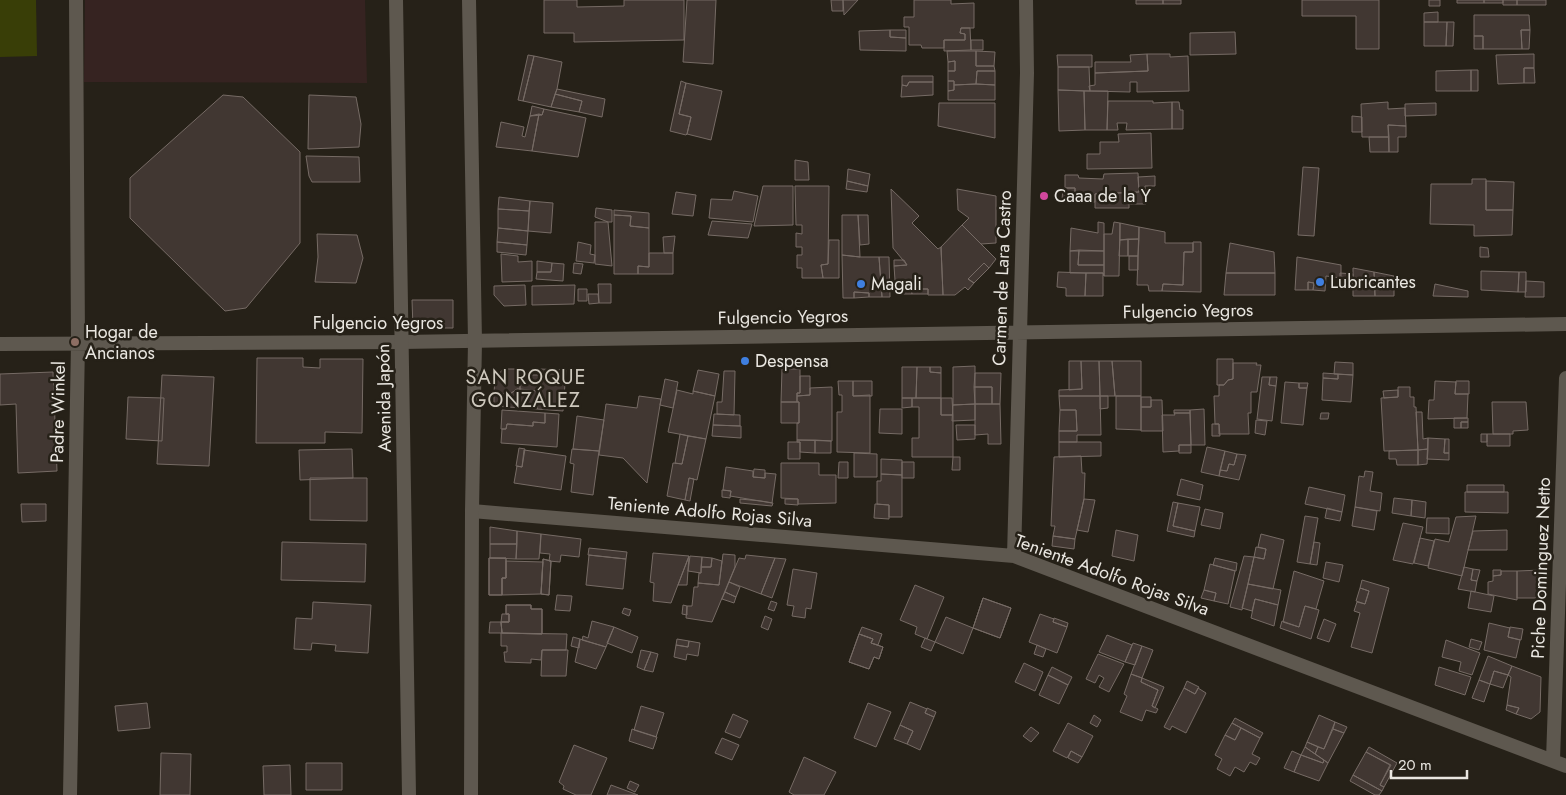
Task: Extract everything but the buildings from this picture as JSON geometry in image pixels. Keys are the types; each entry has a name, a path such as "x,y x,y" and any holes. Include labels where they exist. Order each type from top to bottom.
{"street":[{"name":"Padre Winkel","path":"70,795 78,343 76,0"},
{"name":"Avenida Japón","path":"396,0 408,795"},
{"path":"469,0 475,341 472,511 471,795"},
{"name":"Carmen de Lara Castro","path":"1014,556 1027,73 1026,0"},
{"name":"Fulgencio Yegros","path":"0,344 402,342 1566,324"},
{"name":"Piche Dominguez Netto","path":"1553,760 1566,378"},
{"name":"Teniente Adolfo Rojas Silva","path":"472,511 1014,556 1566,766"}],"shaded area":[{"path":"85,0 365,0 367,83 84,82"}],"green space":[{"path":"0,0 36,0 37,56 0,57"}],"place":[{"name":"Caaa de la Y","path":"1044,196"},
{"name":"Lubricantes","path":"1320,282"},
{"name":"Magali","path":"861,284"},
{"name":"Hogar de Ancianos","path":"75,342"},
{"name":"Despensa","path":"745,361"}],"district":[{"name":"SAN ROQUE GONZÁLEZ","path":"526,388"}]}
